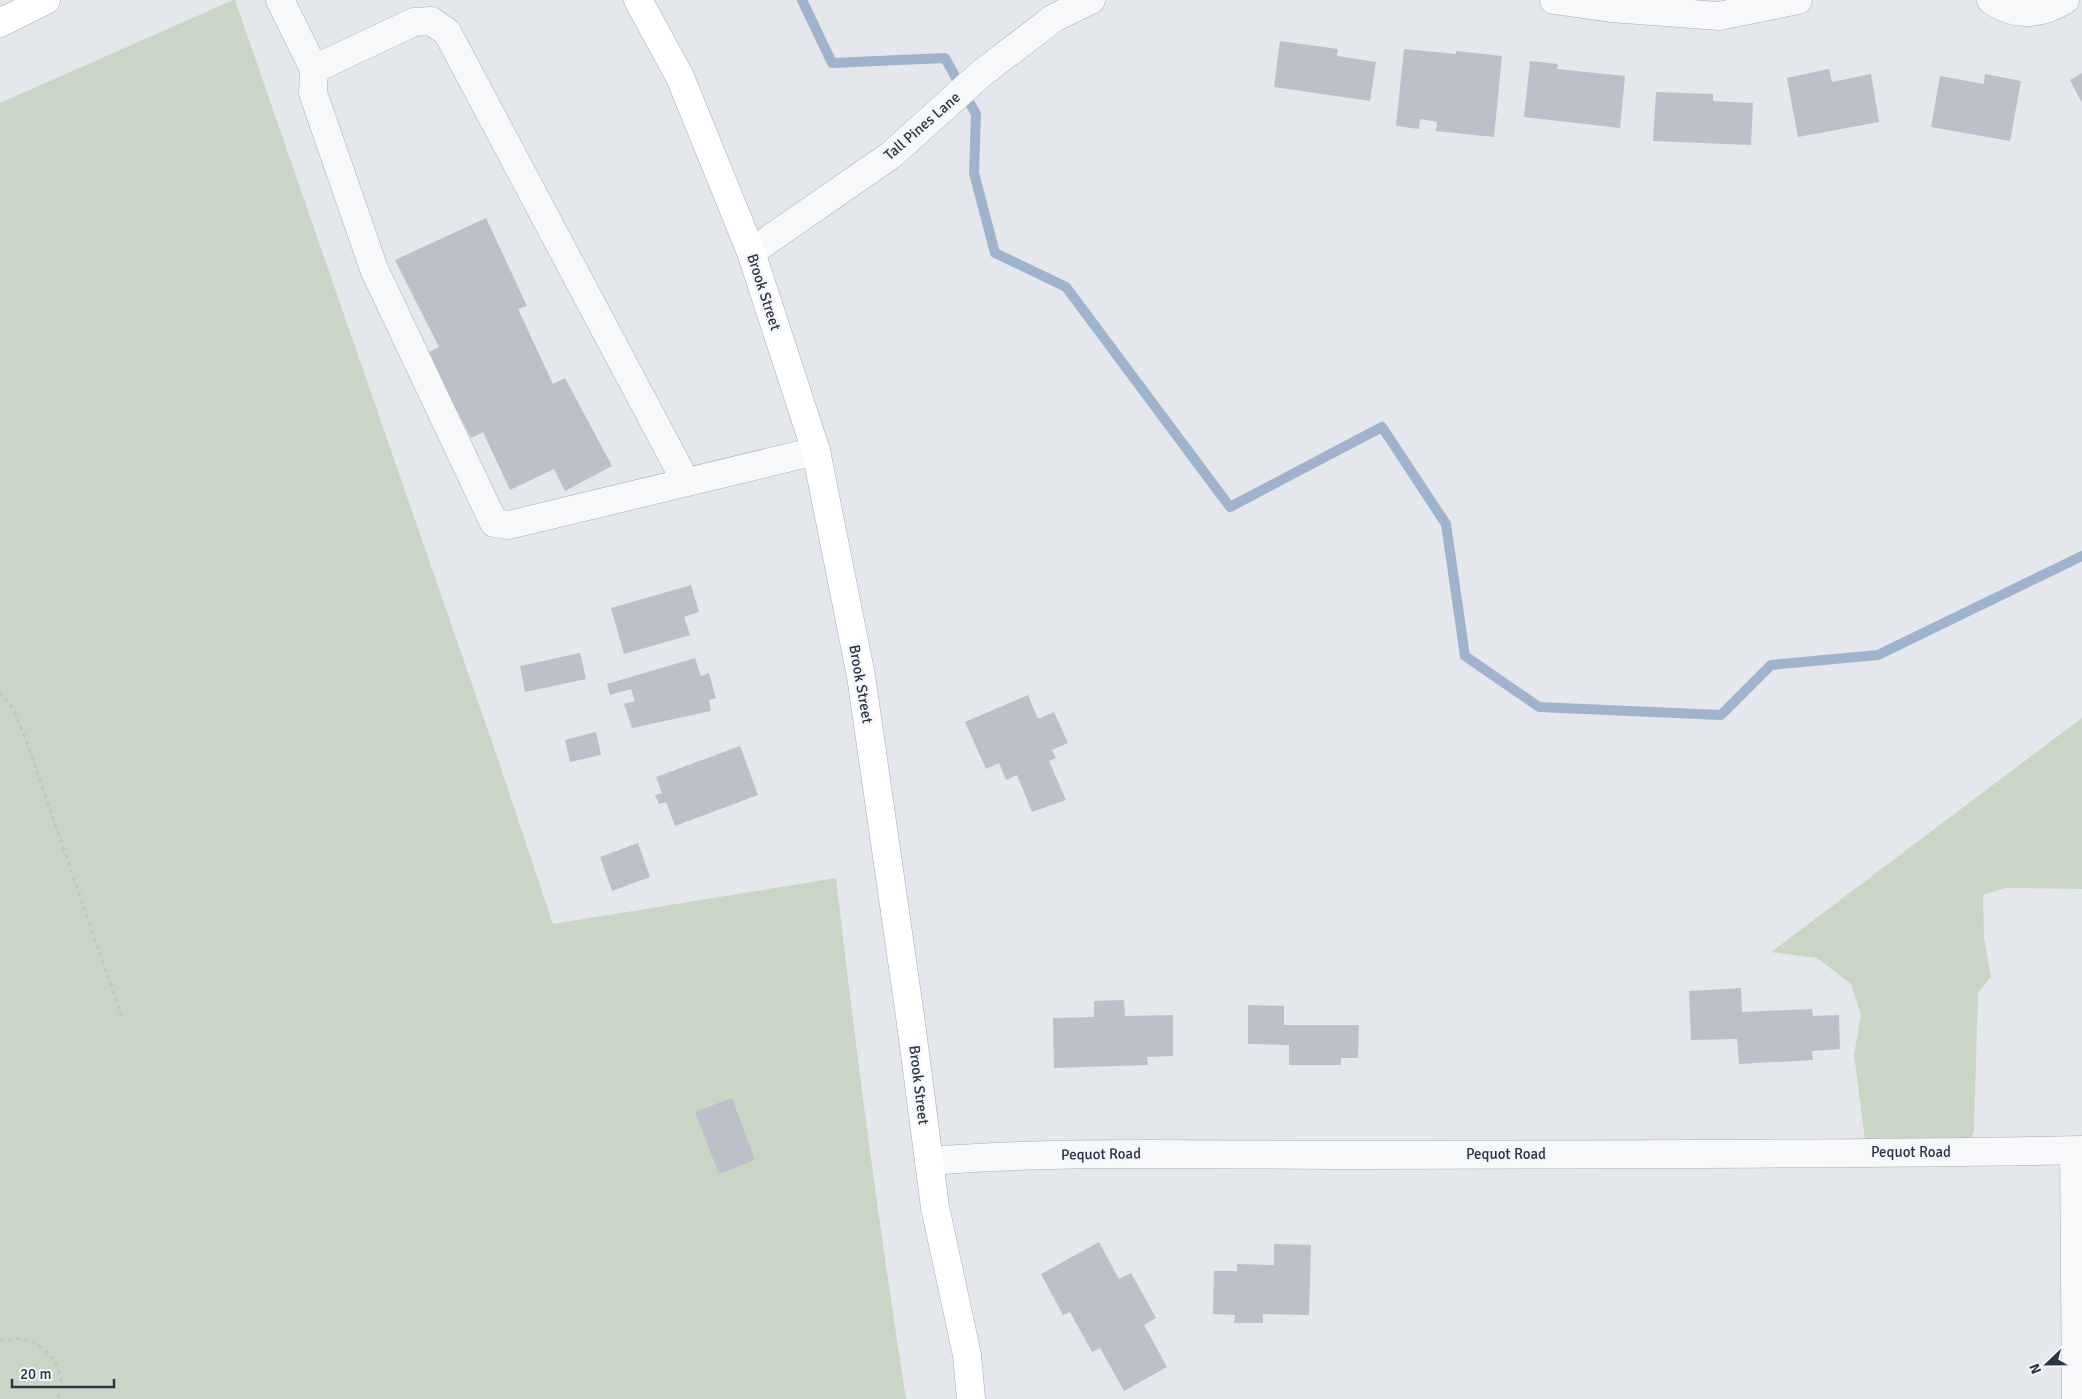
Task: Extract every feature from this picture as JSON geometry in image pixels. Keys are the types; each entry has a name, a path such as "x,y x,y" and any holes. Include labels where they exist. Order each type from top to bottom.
{"main road":[{"path":"9,13 46,0"},
{"name":"Brook Street","path":"638,0 680,77 751,252 816,451 861,676 910,1016 935,1207 967,1355 971,1399"}],"street":[{"path":"280,0 314,69 313,93 374,269 494,523 509,525 816,451"},
{"name":"Tall Pines Lane","path":"751,252 891,155 982,73 1054,18 1091,0"},
{"path":"1554,0 1611,8 1719,16 1798,0"},
{"path":"1991,0 2001,7 2018,12 2036,12 2053,7 2065,0"},
{"path":"314,69 414,22 431,22 447,32 686,482"},
{"path":"2076,1399 2078,1150"},
{"name":"Pequot Road","path":"929,1161 1003,1156 1184,1152 1378,1155 2078,1150"}],"path":[{"path":"0,692 13,709 26,740 122,1017"},
{"path":"0,1341 23,1339 43,1350 56,1366 60,1375 62,1383 61,1392 57,1399"}],"green space":[{"path":"235,0 501,768 553,924 836,878 868,1139 906,1399 0,1399 0,103"},
{"path":"2082,718 2082,889 2006,888 1983,895 1984,938 1991,977 1978,993 1974,1131 1971,1139 1865,1140 1854,1055 1861,1015 1851,984 1817,958 1771,952"}],"building":[{"path":"1280,41 1338,49 1337,56 1376,62 1370,101 1274,87"},
{"path":"1404,49 1456,54 1456,51 1502,56 1494,137 1436,131 1437,122 1420,119 1419,129 1396,126"},
{"path":"1530,61 1558,64 1557,69 1625,76 1620,128 1524,117"},
{"path":"1829,69 1832,82 1871,74 1879,122 1798,137 1787,78"},
{"path":"2082,73 2082,103 2070,80"},
{"path":"1985,74 2021,81 2010,141 1931,127 1940,76 1984,84"},
{"path":"1656,92 1713,94 1713,101 1753,103 1751,145 1653,141"},
{"path":"486,218 527,306 518,309 553,384 565,378 612,466 565,491 554,469 510,490 483,432 471,438 427,353 439,347 395,260"},
{"path":"691,585 699,612 684,617 690,635 624,654 611,608"},
{"path":"580,653 586,679 525,692 520,666"},
{"path":"695,658 701,676 709,673 716,698 709,700 711,711 632,728 624,704 635,701 631,689 610,695 607,684"},
{"path":"1028,695 1038,719 1054,712 1068,743 1052,750 1056,758 1049,761 1066,800 1032,812 1017,775 1006,780 999,763 986,769 965,722"},
{"path":"596,732 601,755 570,762 565,740"},
{"path":"740,746 758,795 675,826 666,802 659,804 655,795 662,793 656,777"},
{"path":"638,843 650,877 612,891 600,857"},
{"path":"1741,988 1742,1012 1812,1009 1813,1016 1839,1015 1840,1049 1812,1051 1813,1060 1739,1064 1737,1039 1691,1040 1689,991"},
{"path":"1124,1000 1125,1016 1173,1015 1173,1056 1147,1057 1148,1065 1054,1068 1053,1018 1094,1017 1094,1001"},
{"path":"1248,1005 1284,1006 1284,1025 1359,1025 1358,1058 1341,1058 1341,1065 1289,1065 1289,1045 1248,1044"},
{"path":"732,1098 755,1160 719,1174 695,1112"},
{"path":"1099,1242 1119,1279 1131,1273 1156,1318 1144,1325 1167,1367 1124,1391 1100,1348 1092,1352 1070,1312 1063,1315 1041,1274"},
{"path":"1274,1244 1311,1245 1309,1315 1263,1314 1263,1323 1234,1323 1235,1315 1213,1314 1214,1271 1237,1271 1237,1264 1274,1265"}],"waterway":[{"path":"802,0 832,63 945,58 976,114 974,173 995,253 1066,287 1230,507 1382,427 1446,524 1465,656 1539,707 1721,715 1771,665 1878,655 2082,556"}]}
